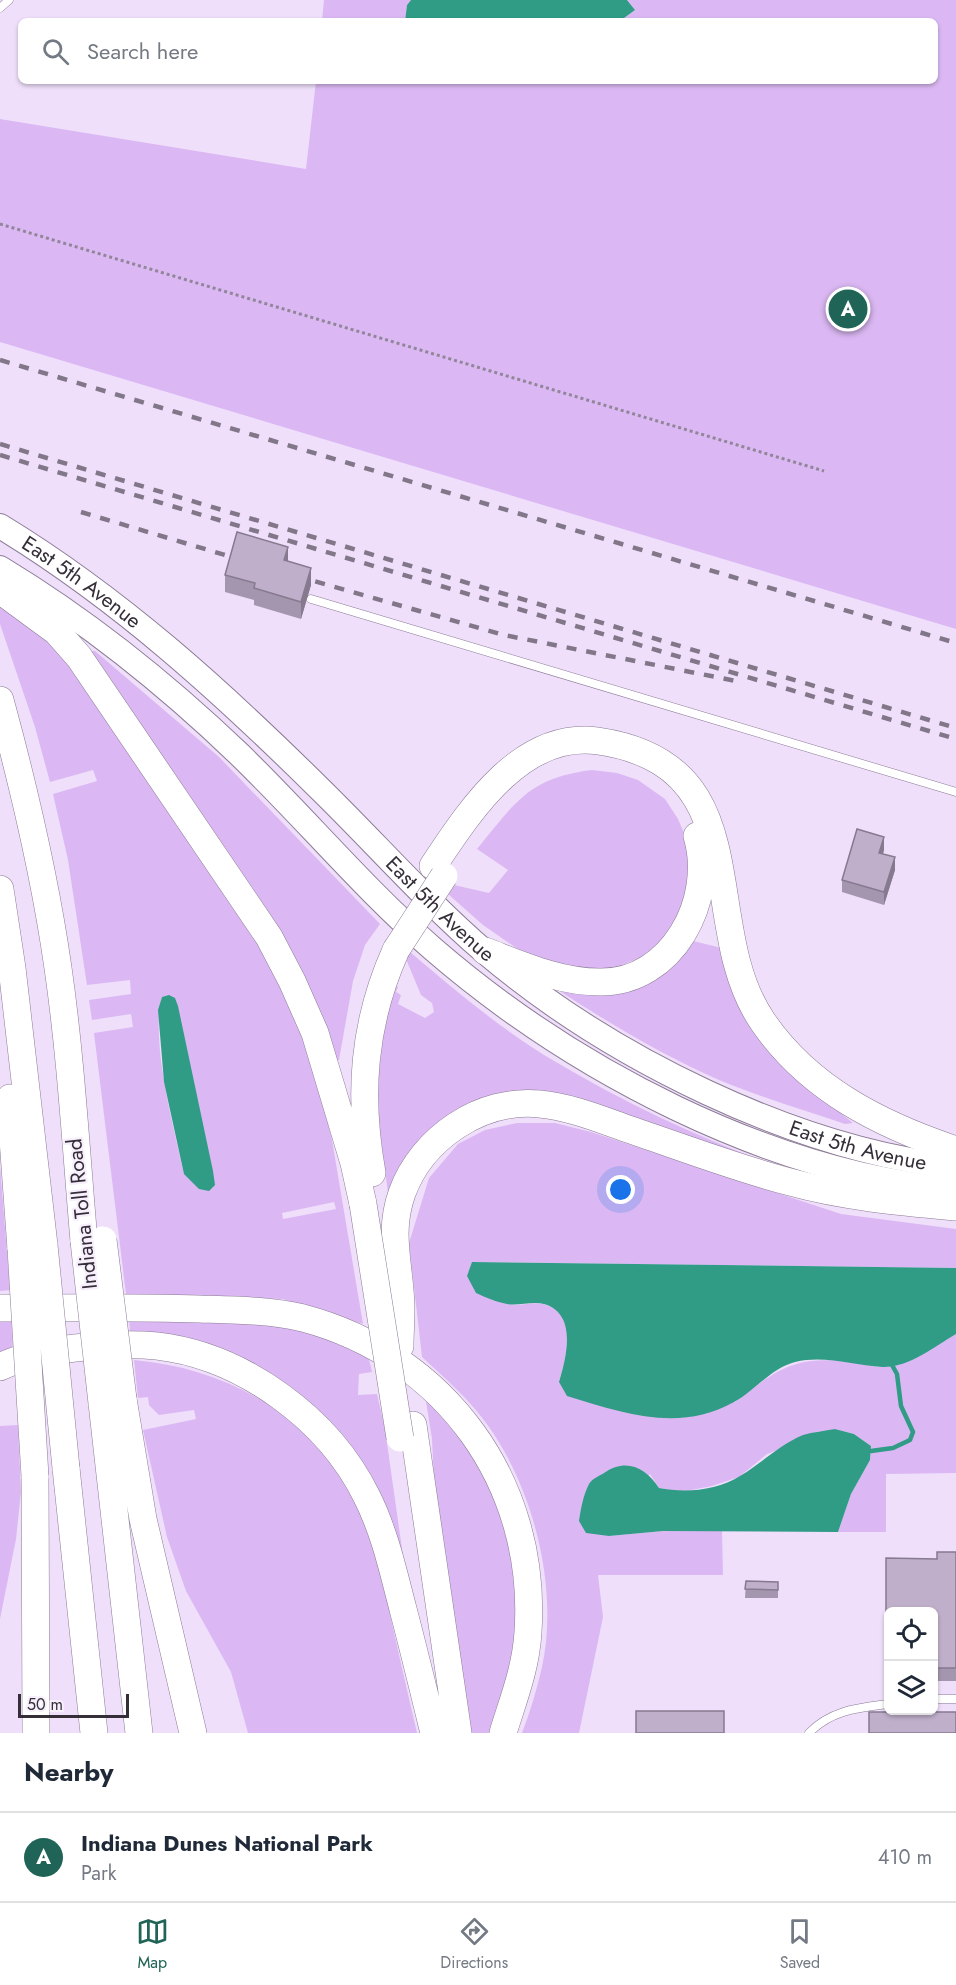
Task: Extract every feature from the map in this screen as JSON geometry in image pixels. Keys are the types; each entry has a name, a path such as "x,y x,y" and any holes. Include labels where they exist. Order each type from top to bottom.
{"highway":[{"path":"0,590 39,618 79,657 269,937 315,1033 354,1163 370,1202 399,1346 406,1432 441,1733"},
{"name":"Indiana Toll Road","path":"0,700 23,785 43,875 58,969 70,1089 94,1240 113,1401 139,1733"},
{"path":"354,1163 350,1110 350,1060 364,990 483,798 505,774 522,761 543,750 568,742 593,740 640,750 666,765 684,781 699,802 717,848 733,940 744,981 761,1020 787,1054 842,1098 923,1139 956,1150"},
{"path":"438,871 496,805 531,774 551,764 594,756 637,767 657,778 685,810 701,850 702,873 698,900 690,924 674,948 652,966 630,976 603,982 575,981 542,973 485,951"},
{"path":"0,889 12,968 6,1047 32,1247 36,1733"},
{"path":"391,945 375,1005 364,1060 363,1095 370,1202 406,1432 458,1733"},
{"path":"399,1346 401,1308 393,1246 395,1218 402,1192 414,1168 449,1130 480,1112 512,1104 539,1103 575,1110 725,1163 793,1183 869,1199 956,1207"},
{"name":"Indiana Toll Road","path":"32,1247 66,1468 94,1733"},
{"path":"0,1308 241,1310 301,1318 336,1329 372,1346 418,1375 445,1398 477,1438 499,1474 515,1515 526,1565 528,1634 519,1686 503,1733"},
{"path":"0,1367 58,1350 126,1344 158,1346 193,1354 228,1366 263,1385 295,1408 323,1434 349,1467 385,1538 434,1733"},
{"path":"113,1401 144,1519 193,1733"}],"main road":[{"name":"East 5th Avenue","path":"0,526 44,553 130,615 194,669 485,951 581,1022 689,1083 756,1113 811,1133 875,1151 956,1167"},
{"name":"East 5th Avenue","path":"0,568 103,639 169,692 238,754 431,947 517,1015 567,1049 678,1109 749,1139 812,1160 888,1180 956,1190"}],"lane":[{"path":"0,8 9,0"},
{"path":"311,599 956,792"},
{"path":"938,1699 956,1699"},
{"path":"809,1733 821,1721 848,1709 884,1704"}],"path":[{"path":"0,224 824,471"}],"shaded area":[{"path":"324,0 411,0 407,5 405,18 322,18"},
{"path":"411,0 627,0 635,10 624,18 405,18 407,5"},
{"path":"627,0 956,0 956,629 0,342 0,119 306,169 316,84 938,84 938,18 624,18 635,10"},
{"path":"0,605 43,636 69,666 260,947 286,999 314,1067 332,1140 363,1324 283,1299 126,1294 94,1033 133,1027 131,1014 92,1020 89,1000 131,994 130,980 87,985 68,860 53,794 97,781 93,770 50,782 35,727 0,624","holes":["162,997 184,1174 169,1109 161,1060 159,1015","334,1202 336,1209 283,1219 282,1213"]},
{"path":"87,651 95,651 219,757 380,924 365,945 353,981 339,1060 333,1060"},
{"path":"592,770 617,773 638,780 665,799 678,819 687,840 692,865 681,912 652,953 604,972 577,974 525,954 483,925 448,894 454,885 489,893 508,870 477,849 502,818 525,795 538,786 553,779"},
{"path":"693,941 722,948 790,1073 853,1123 845,1124 719,1080 635,1037 555,988 584,993"},
{"path":"410,952 499,1024 556,1062 663,1119 775,1166 586,1107 482,1105 389,1200 376,1102 384,1024 395,985 398,987 396,992 401,995 398,1004 425,1018 434,1012 432,1003 421,995 406,959"},
{"path":"169,995 175,998 178,1006 213,1171 215,1185 209,1191 199,1189 184,1174 164,1082 158,1010 162,997"},
{"path":"517,1123 555,1123 591,1132 841,1214 956,1229 956,1268 473,1262 467,1276 490,1294 505,1303 514,1305 543,1304 554,1309 561,1316 567,1337 559,1382 735,1402 773,1374 797,1364 825,1360 885,1367 922,1354 956,1334 956,1473 886,1474 886,1532 838,1532 851,1494 870,1460 871,1446 854,1434 835,1429 767,1454 739,1477 712,1486 681,1492 659,1488 650,1474 609,1536 663,1531 722,1531 723,1575 598,1575 603,1617 579,1733 522,1733 542,1667 546,1637 545,1574 539,1542 530,1510 505,1452 482,1417 422,1357 409,1243 429,1178 458,1144 485,1130"},
{"path":"0,1166 10,1290 0,1291"},
{"path":"472,1262 956,1268 956,1334 921,1356 892,1366 871,1366 828,1360 795,1362 778,1369 734,1402 693,1417 651,1417 630,1414 567,1396 559,1382 567,1338 562,1317 555,1309 544,1304 507,1304 476,1293 467,1276"},
{"path":"0,1317 11,1317 13,1351 0,1357"},
{"path":"129,1318 298,1326 368,1355 372,1372 359,1374 358,1395 377,1394 385,1429 406,1577 312,1412 130,1331"},
{"path":"134,1360 170,1365 204,1374 236,1387 266,1404 294,1424 319,1448 341,1475 361,1507 373,1537 417,1733 248,1733 231,1672 186,1591 167,1537 143,1430 196,1419 194,1410 159,1415 149,1405 148,1397 138,1398"},
{"path":"424,1389 452,1418 504,1511 522,1628 495,1733 471,1733 435,1501 432,1439"},
{"path":"18,1425 21,1492 16,1539 0,1619 0,1426"},
{"path":"835,1429 854,1434 871,1446 870,1460 851,1494 838,1532 663,1531 609,1536 586,1533 579,1521 589,1484 612,1468 635,1467 648,1475 659,1488 700,1490 731,1481 794,1439"}],"building":[{"path":"237,532 288,547 284,560 311,568 301,602 254,588 255,583 225,575"},
{"path":"857,829 884,837 879,853 895,857 884,892 842,880"},
{"path":"937,1552 956,1552 956,1668 938,1668 938,1607 886,1607 886,1558 937,1559"},
{"path":"746,1581 778,1582 778,1590 745,1589"},
{"path":"636,1711 724,1711 724,1733 636,1733"},
{"path":"869,1712 884,1712 884,1715 938,1715 938,1712 956,1712 956,1733 869,1733"}],"waterway":[{"path":"871,1451 893,1448 910,1440 913,1432 901,1406 897,1374 892,1365"}],"railway":[{"path":"0,360 956,643"},
{"path":"0,444 956,728"},
{"path":"0,455 956,739"},
{"path":"81,512 235,558"},
{"path":"296,576 504,635 736,681"}],"place":[{"name":"Indiana Dunes National Park","path":"848,309"}]}
